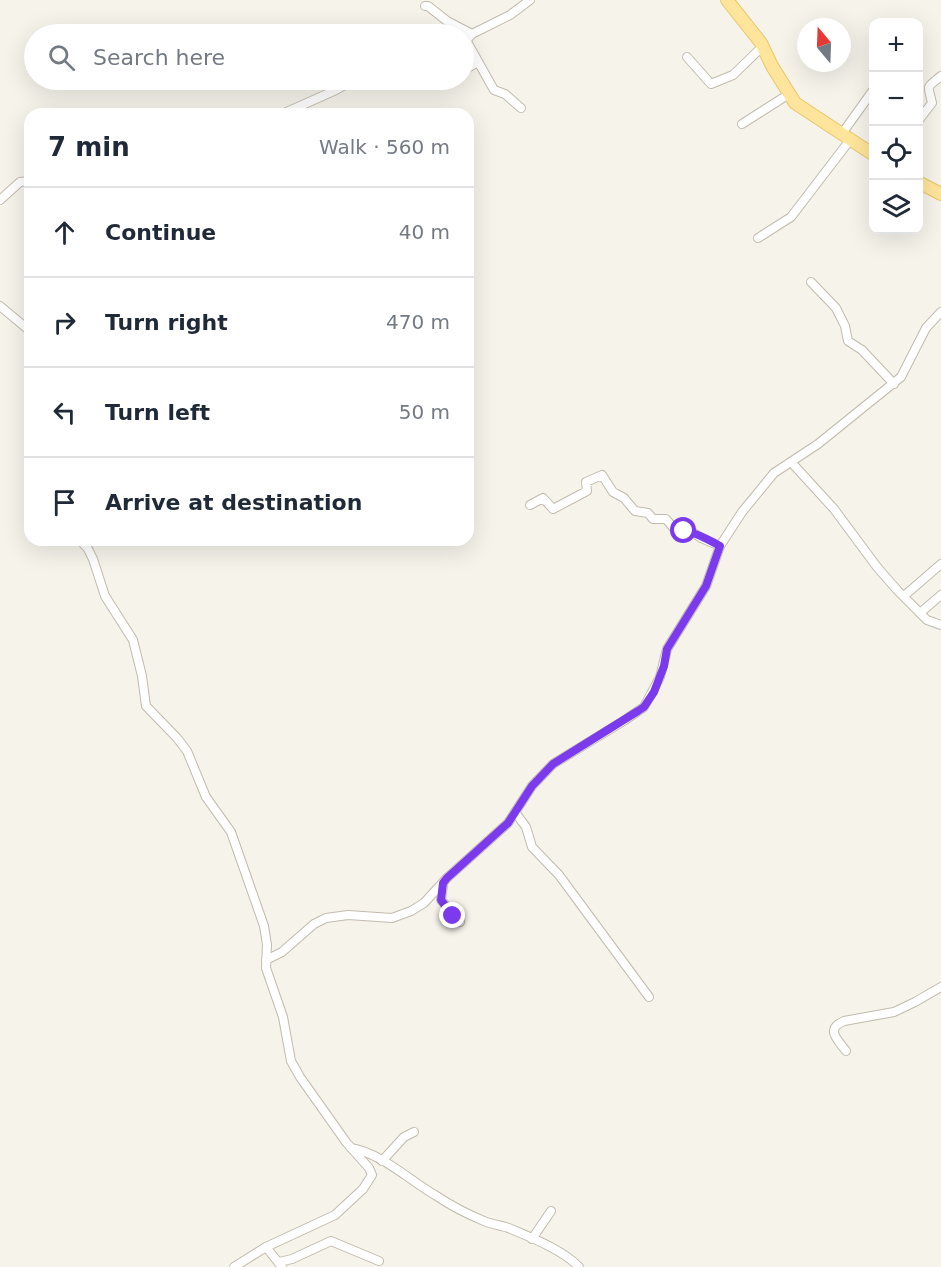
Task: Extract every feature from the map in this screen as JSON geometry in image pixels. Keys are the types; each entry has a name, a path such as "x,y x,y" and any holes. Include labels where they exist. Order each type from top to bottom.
{"main road":[{"path":"727,0 763,46 789,94 804,110 869,152"},
{"path":"923,185 941,194"}],"street":[{"path":"474,35 510,15 530,0"},
{"path":"425,6 429,6 450,24"},
{"path":"687,57 711,84 733,75 763,46"},
{"path":"474,54 496,92 505,94 521,108"},
{"path":"474,64 478,62"},
{"path":"923,115 932,103 928,92 929,87 941,76"},
{"path":"296,108 336,90"},
{"path":"742,124 789,94"},
{"path":"758,238 791,217 845,137 869,96"},
{"path":"0,200 19,182 24,182"},
{"path":"811,282 836,309 845,326 848,341 862,350 894,384"},
{"path":"0,306 24,326"},
{"path":"266,960 282,951 314,924 326,918 348,915 397,917 424,903 494,837 515,812 532,786 553,764 644,707 660,677 667,649 706,586 720,546 742,512 767,480 782,467 818,444 894,384 906,369 926,328 941,312"},
{"path":"791,462 834,509 877,567 927,620 941,625"},
{"path":"530,506 543,498 553,509 587,491 586,482 602,474 613,492 624,498 635,511 648,513 653,519 666,519 676,531 694,532 701,538 720,546"},
{"path":"85,546 93,559 105,596 133,640 146,706 187,751 206,797 230,829 264,926 269,979 286,1027 291,1061 351,1148 371,1171 371,1180 335,1215 266,1247 234,1267"},
{"path":"904,596 941,564"},
{"path":"920,613 941,595"},
{"path":"515,812 525,827 532,847 559,875 650,997"},
{"path":"443,883 441,900 460,922"},
{"path":"846,1051 834,1034 833,1029 837,1024 894,1012 941,987"},
{"path":"382,1161 404,1137 414,1132"},
{"path":"351,1148 359,1149 382,1161 436,1196 486,1222 509,1228 557,1250 579,1267"},
{"path":"532,1239 551,1211"},
{"path":"266,1247 280,1265 330,1241 379,1262"}],"route":[{"path":"453,916 451,910 441,900 443,883 447,878 508,823 532,786 553,764 644,707 654,692 664,666 667,649 706,586 720,546 701,538 694,532 684,531"}]}
